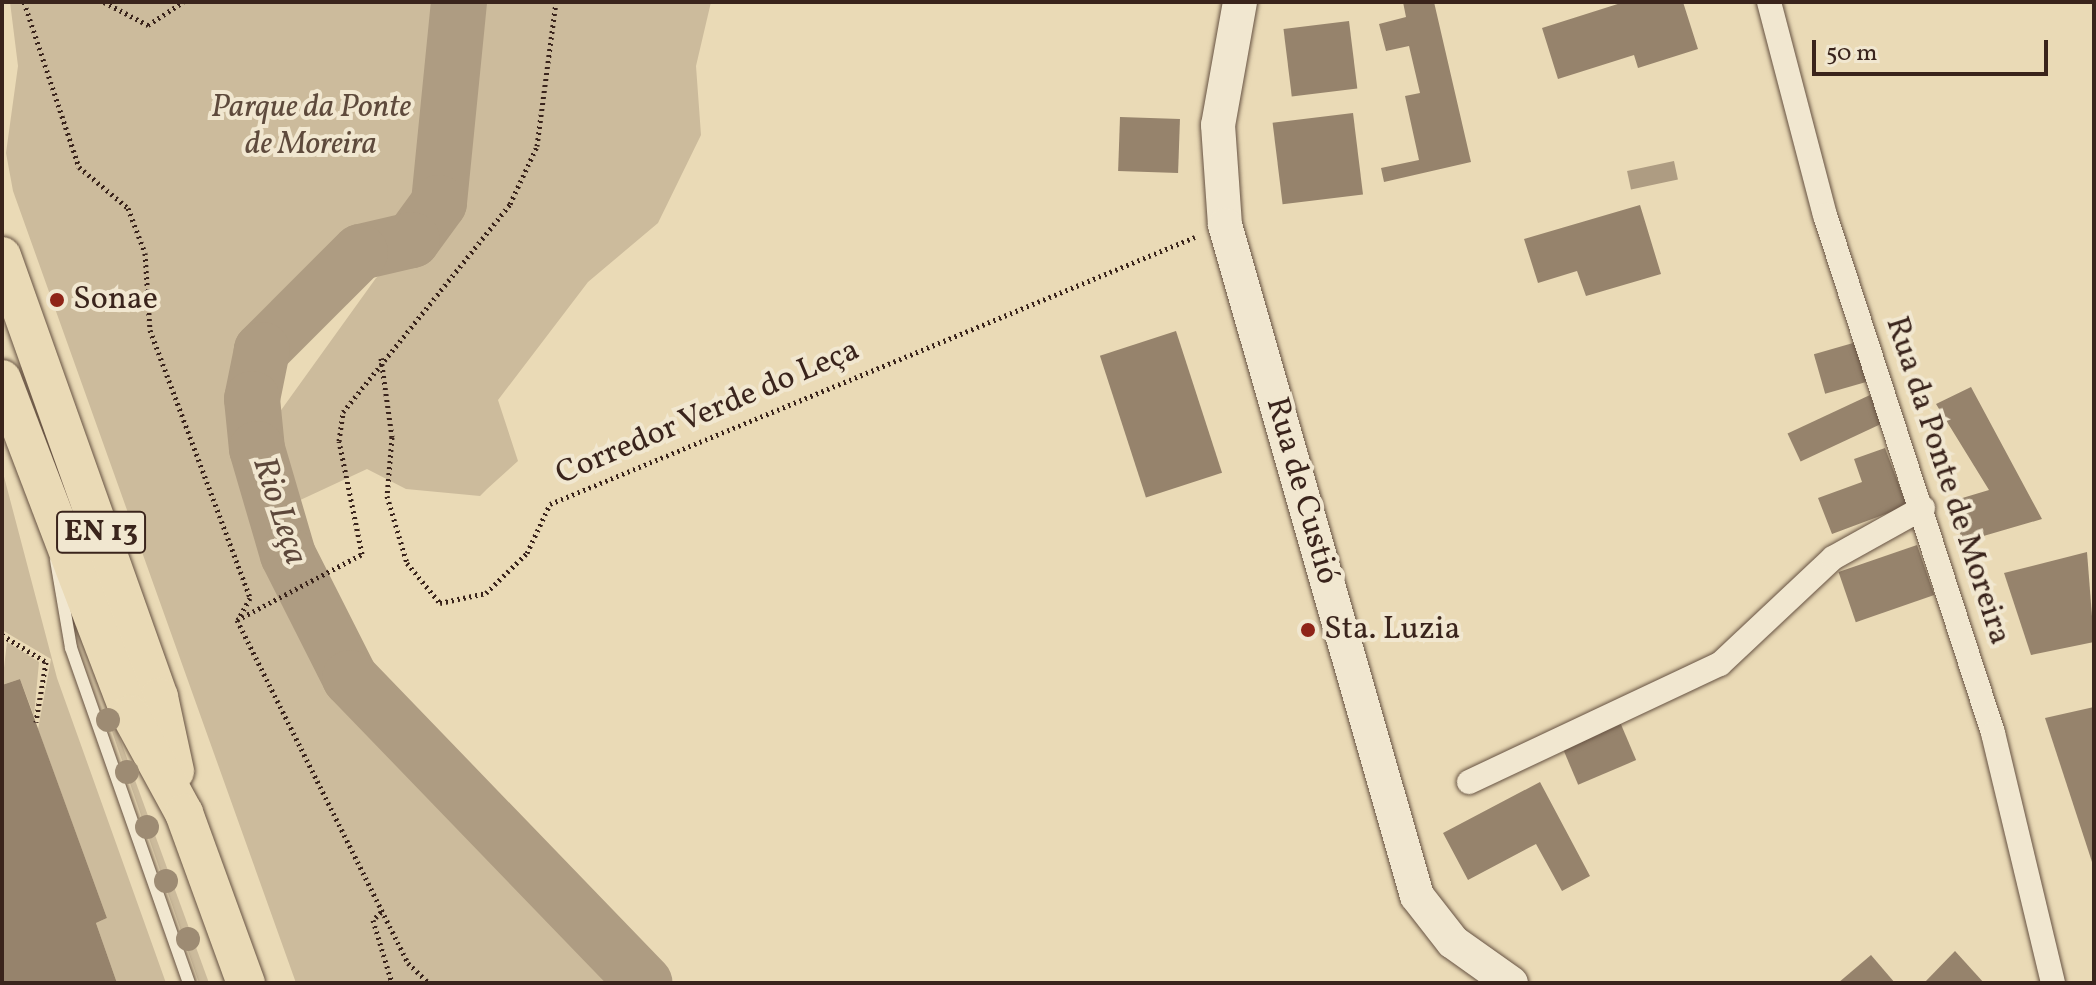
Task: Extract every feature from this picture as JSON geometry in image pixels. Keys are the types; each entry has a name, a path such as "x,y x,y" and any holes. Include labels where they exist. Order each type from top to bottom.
{"main road":[{"name":"Rua de Custió","path":"1240,2 1218,125 1225,225 1417,896 1453,942 1511,983"},
{"name":"EN 13","path":"2,256 159,697 184,813 246,983"},
{"name":"EN 13","path":"2,379 130,714 184,813"}],"street":[{"name":"Rua da Ponte de Moreira","path":"1769,2 1825,215 1923,508 1993,733 2053,983"},
{"path":"1469,782 1720,664 1833,558 1923,508"}],"lane":[{"path":"55,520 71,648 189,983"}],"path":[{"path":"24,2 79,167 128,208 145,253 150,330 250,598 237,620"},
{"path":"104,2 148,25 183,2"},
{"path":"237,620 362,554 339,441 343,412 381,358 510,204 537,146 556,2"},
{"name":"Corredor Verde do Leça","path":"381,358 392,437 387,496 407,563 440,603 486,593 527,553 550,504 1225,225"},
{"path":"237,620 381,912 408,963 429,983"},
{"path":"3,638 46,662 36,722"},
{"path":"381,912 373,920 392,983"}],"green space":[{"name":"Parque da Ponte de Moreira","path":"10,2 447,2 434,164 414,198 412,223 402,236 326,251 261,325 240,398 237,443 349,698 618,983 296,983 13,191 6,153 18,66"},
{"path":"475,2 711,2 696,66 701,135 658,223 588,282 498,400 518,461 480,496 406,489 367,469 296,502 275,435 279,413 376,278 456,211"},
{"path":"2,469 57,678 166,983 117,983 96,923 107,918 38,729 51,659 2,630"},
{"path":"7,642 39,662 34,716 20,679 2,685"},
{"path":"106,714 112,717 209,983 199,983"}],"shaded area":[{"path":"1674,161 1678,180 1631,190 1627,171"}],"building":[{"path":"1403,2 1434,2 1471,162 1384,182 1381,168 1419,160 1405,96 1420,93 1409,46 1386,51 1379,24 1406,17"},
{"path":"1624,2 1683,2 1698,49 1638,68 1634,55 1558,79 1542,28"},
{"path":"1349,21 1357,88 1292,97 1283,29"},
{"path":"1353,113 1363,194 1283,204 1273,123"},
{"path":"1120,117 1180,119 1178,173 1118,171"},
{"path":"1640,205 1661,274 1586,296 1577,271 1538,283 1524,239"},
{"path":"1176,331 1222,473 1146,497 1100,356"},
{"path":"1860,341 1871,380 1825,394 1814,354"},
{"path":"1971,387 2042,519 1963,542 1949,502 1989,490 1936,404"},
{"path":"1870,395 1883,423 1801,462 1788,433"},
{"path":"1885,448 1907,506 1832,534 1818,498 1862,482 1854,459"},
{"path":"1917,545 1934,595 1856,622 1839,572"},
{"path":"2087,552 2094,642 2031,655 2004,573"},
{"path":"20,679 107,918 96,923 117,983 2,983 2,685"},
{"path":"2094,707 2094,865 2093,865 2045,718"},
{"path":"1617,715 1636,760 1578,785 1559,740"},
{"path":"1540,782 1590,876 1562,891 1536,844 1468,880 1443,833"},
{"path":"1955,951 1984,983 1924,983"},
{"path":"1871,955 1895,983 1838,983"}],"waterway":[{"name":"Rio Leça","path":"459,2 439,203 412,240 360,252 262,350 252,399 257,449 288,555 350,678 645,983"}],"place":[{"name":"Sonae","path":"57,300"},
{"name":"Sta. Luzia","path":"1308,630"}]}
